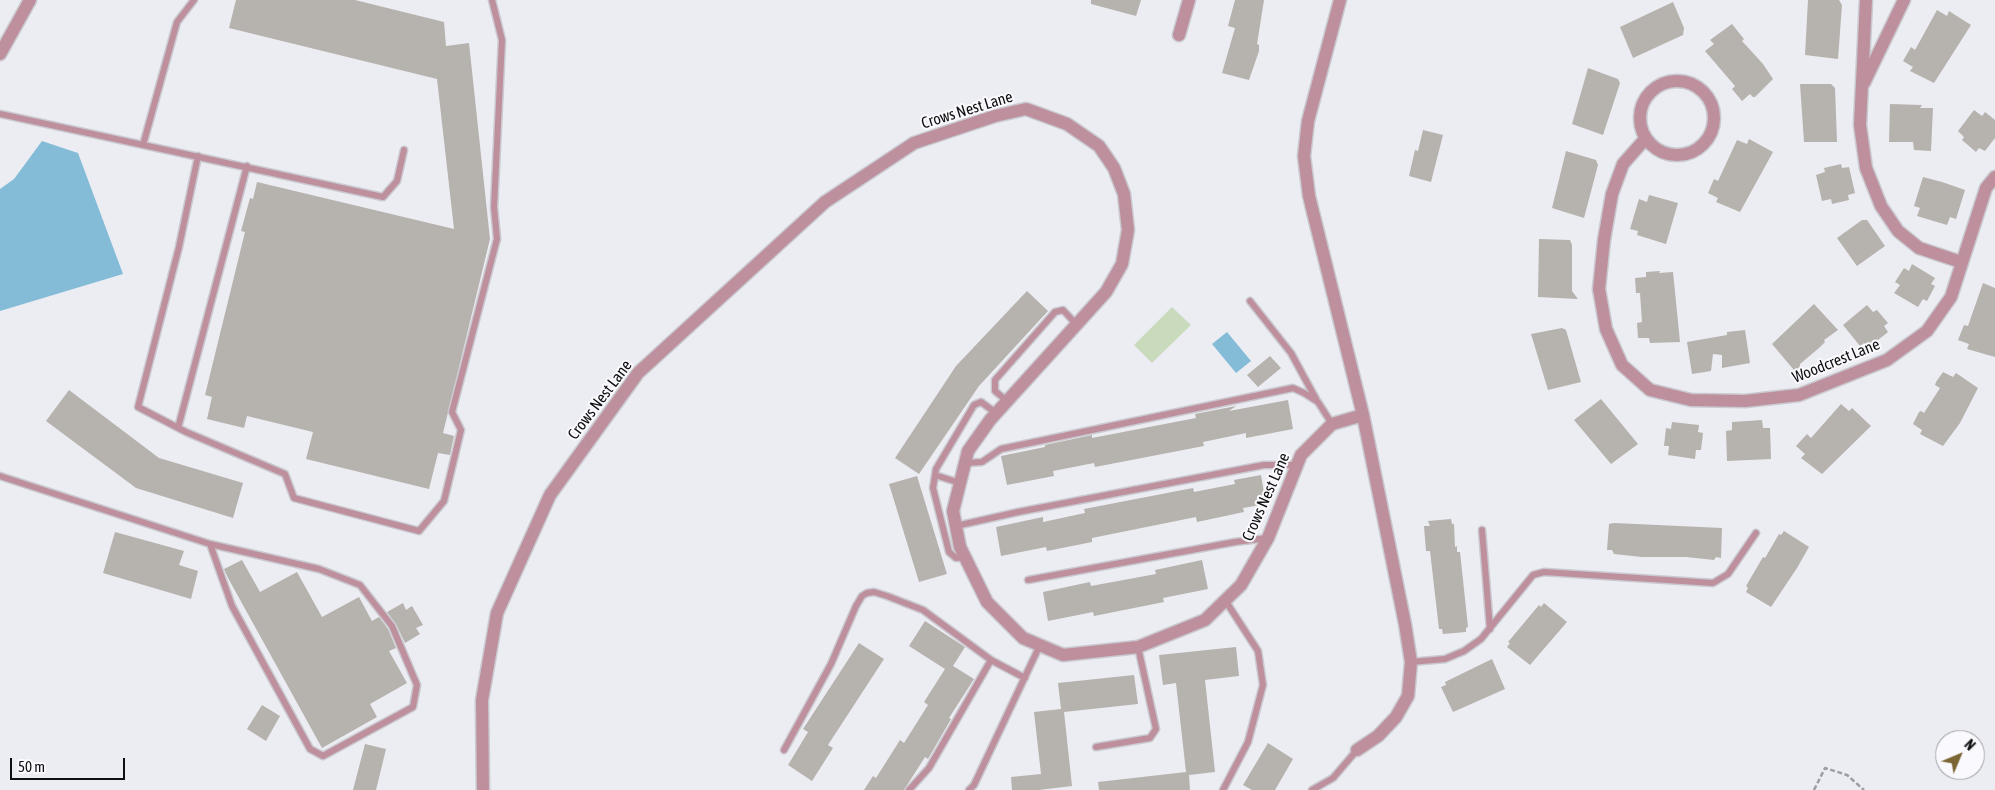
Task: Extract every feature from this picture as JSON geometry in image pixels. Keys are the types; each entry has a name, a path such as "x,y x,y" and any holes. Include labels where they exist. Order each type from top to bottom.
{"street":[{"path":"0,54 30,0"},
{"path":"1179,35 1189,0"},
{"path":"1340,0 1308,121 1304,156 1309,196 1363,415 1406,624 1411,662 1408,696 1396,717 1378,736 1357,750"},
{"path":"1866,0 1860,125 1866,168 1881,206 1898,231 1919,248 1961,262"},
{"path":"1861,90 1904,0"},
{"path":"1680,81 1692,84 1708,99 1714,118 1707,139 1699,148 1687,153 1673,155 1660,151 1646,138 1641,128 1641,108 1646,96 1658,86 1680,81"},
{"name":"Crows Nest Lane","path":"483,790 482,700 497,613 550,495 638,373 825,202 914,143 994,116 1026,109 1067,124 1099,146 1114,168 1124,194 1128,230 1122,264 1106,292 1007,401 968,451 953,511 960,547 987,602 1022,638 1063,655 1138,647 1205,620 1241,585 1268,538 1302,455 1332,424 1363,415"},
{"name":"Woodcrest Lane","path":"1646,138 1623,164 1612,194 1604,240 1599,289 1606,329 1622,365 1650,390 1691,400 1746,401 1799,395 1887,360 1927,331 1951,297 1986,188 1995,177"}],"lane":[{"path":"143,145 177,22 194,0"},
{"path":"198,156 179,247 138,407 178,428 285,474 294,498 420,531 444,501 461,430 452,412 498,239 494,207 502,40 492,0"},
{"path":"0,114 383,197 397,180 404,150"},
{"path":"178,428 247,166"},
{"path":"1250,301 1291,353 1332,424"},
{"path":"1007,401 995,391 995,380 1055,312 1063,310 1077,325"},
{"path":"965,463 982,462 1001,449 1293,388 1318,402"},
{"path":"965,557 956,558 949,552 933,488 936,469 974,405 981,402 996,414"},
{"path":"956,526 1018,512 1264,465 1297,465"},
{"path":"935,475 960,483"},
{"path":"0,476 210,544 319,569 360,585 392,626 417,685 413,707 324,756 310,749 232,606 210,544"},
{"path":"1482,530 1490,629"},
{"path":"1411,662 1445,658 1464,651 1481,639 1533,575 1544,572 1714,583 1728,574 1756,533"},
{"path":"1028,580 1235,542 1268,538"},
{"path":"784,750 831,664 856,606 867,593 880,594 923,610 991,660 1025,678"},
{"path":"1223,790 1248,742 1263,685 1258,651 1225,600"},
{"path":"970,790 1040,645"},
{"path":"1096,747 1150,738 1156,729 1138,647"},
{"path":"909,790 929,768 991,660"},
{"path":"1312,790 1333,778 1357,750"}],"path":[{"path":"1814,790 1825,768 1847,775 1864,790"}],"green space":[{"path":"1172,307 1191,325 1152,363 1134,345"}],"water":[{"path":"42,141 78,153 123,274 0,311 0,189 14,179"},
{"path":"1227,332 1251,361 1236,373 1212,344"}],"building":[{"path":"236,0 355,0 444,22 446,46 469,43 490,239 443,433 454,436 450,455 438,453 429,489 306,459 313,432 247,416 244,428 207,419 212,397 205,395 245,232 241,231 250,198 253,199 257,182 454,229 437,79 229,28"},
{"path":"1091,0 1141,0 1136,16 1091,4"},
{"path":"1235,0 1264,0 1257,44 1259,45 1259,51 1249,80 1222,73 1235,28 1228,26"},
{"path":"1808,0 1839,0 1842,5 1838,59 1805,55"},
{"path":"1673,2 1684,28 1683,35 1633,58 1620,27"},
{"path":"1937,10 1947,16 1949,11 1971,25 1934,83 1910,71 1913,67 1903,61 1911,47 1915,50"},
{"path":"1732,24 1744,39 1742,41 1763,64 1773,79 1755,97 1750,94 1742,101 1732,89 1735,86 1705,51 1714,44 1710,40"},
{"path":"1588,68 1618,79 1620,83 1603,135 1572,124"},
{"path":"1800,84 1831,84 1835,88 1837,142 1804,142"},
{"path":"1890,104 1922,105 1920,108 1933,108 1931,151 1914,150 1913,142 1889,142"},
{"path":"1974,110 1982,116 1985,112 1995,120 1995,138 1985,151 1979,148 1976,152 1962,140 1964,137 1958,131"},
{"path":"1423,130 1443,135 1431,182 1409,176 1415,150 1418,151"},
{"path":"1749,139 1773,152 1740,212 1716,202 1718,198 1708,193 1714,179 1718,181 1737,140 1747,144"},
{"path":"1566,151 1596,160 1598,165 1584,218 1552,208"},
{"path":"1841,164 1842,168 1849,167 1855,193 1848,195 1849,200 1832,204 1831,199 1822,201 1816,175 1825,172 1824,168"},
{"path":"1923,177 1965,190 1956,219 1950,217 1947,225 1917,216 1920,208 1914,206"},
{"path":"1649,195 1678,203 1666,244 1637,235 1638,231 1630,229 1639,199 1647,202"},
{"path":"1862,220 1867,220 1885,246 1857,266 1837,238"},
{"path":"1539,239 1570,240 1572,245 1572,291 1578,299 1538,297"},
{"path":"1912,264 1935,278 1931,284 1935,286 1927,301 1923,299 1918,307 1894,293 1900,285 1895,282 1904,268 1909,271"},
{"path":"1660,271 1659,273 1673,272 1680,342 1650,343 1649,338 1638,338 1637,323 1642,322 1640,293 1636,293 1635,278 1646,277 1646,272"},
{"path":"1983,283 1995,288 1995,357 1967,349 1969,344 1958,340 1964,325 1968,326"},
{"path":"1027,291 1048,311 979,386 919,474 895,458 956,366"},
{"path":"1814,304 1838,330 1824,340 1825,342 1819,348 1800,364 1799,376 1772,344"},
{"path":"1867,305 1873,312 1877,310 1888,323 1884,326 1888,332 1868,348 1864,343 1860,346 1843,325"},
{"path":"1562,328 1566,330 1581,382 1548,390 1531,334"},
{"path":"1745,330 1750,363 1722,368 1722,355 1713,354 1711,371 1692,374 1687,342 1727,335 1727,332"},
{"path":"1270,356 1281,368 1258,387 1247,375"},
{"path":"1943,372 1953,377 1956,373 1978,388 1960,423 1943,446 1920,434 1922,430 1913,424 1919,412 1924,413 1940,388 1935,385"},
{"path":"69,390 159,458 243,483 233,518 136,488 46,421"},
{"path":"1601,399 1638,444 1611,464 1574,420"},
{"path":"1288,400 1293,429 1246,438 1246,433 1203,442 1204,446 1095,467 1094,463 1053,471 1054,476 1007,485 1001,456 1092,435 1092,438 1196,418 1195,414 1236,406 1229,411"},
{"path":"1841,404 1849,411 1852,408 1871,426 1822,474 1801,458 1805,454 1796,446 1807,434 1811,438"},
{"path":"1762,420 1763,428 1770,428 1771,459 1727,461 1726,431 1732,430 1732,422"},
{"path":"1672,422 1699,425 1698,432 1703,433 1701,450 1696,450 1695,459 1668,455 1669,446 1664,446 1666,428 1671,429"},
{"path":"1261,475 1266,504 1243,508 1244,512 1197,522 1196,517 1092,538 1092,542 1047,551 1046,547 1001,556 996,527 1043,517 1043,522 1085,513 1084,509 1193,488 1194,492 1235,484 1234,480"},
{"path":"917,476 947,574 919,582 889,484"},
{"path":"1451,519 1452,524 1454,524 1455,547 1457,546 1457,552 1460,552 1468,627 1466,632 1443,634 1442,629 1439,629 1430,551 1426,551 1424,526 1430,526 1428,521"},
{"path":"1609,524 1722,528 1721,558 1716,557 1714,560 1614,554 1612,550 1607,550"},
{"path":"1784,531 1809,547 1771,607 1746,592 1748,588 1746,586 1763,557 1765,558 1779,534 1781,535"},
{"path":"115,532 184,551 179,565 198,571 191,599 103,573"},
{"path":"242,560 260,592 297,572 322,617 359,597 372,621 379,617 388,629 396,648 389,651 407,683 370,704 377,717 322,748 224,569"},
{"path":"1202,560 1208,589 1163,598 1164,602 1094,616 1093,612 1048,621 1043,592 1090,582 1091,586 1156,574 1155,570"},
{"path":"403,603 406,610 412,606 423,625 416,628 420,634 405,643 396,624 387,612"},
{"path":"1544,603 1567,622 1530,665 1507,647 1510,643 1508,642 1539,605 1541,607"},
{"path":"925,621 965,647 953,666 974,679 949,718 951,719 928,759 925,757 904,790 864,790 873,776 876,778 900,740 904,743 928,705 924,702 945,669 909,646"},
{"path":"859,643 884,659 828,745 833,748 812,781 788,765 808,732 803,729"},
{"path":"1236,647 1239,676 1205,680 1215,772 1189,775 1190,790 1099,790 1098,782 1186,772 1176,683 1163,685 1159,655"},
{"path":"1492,659 1505,689 1453,712 1441,687 1446,685 1445,682"},
{"path":"1134,675 1138,704 1064,712 1072,786 1039,790 1012,790 1011,777 1041,774 1034,712 1061,709 1058,683"},
{"path":"262,705 280,716 266,741 247,729"},
{"path":"1268,743 1293,759 1275,790 1252,790 1243,785"},
{"path":"365,744 386,749 376,790 353,790"}]}
